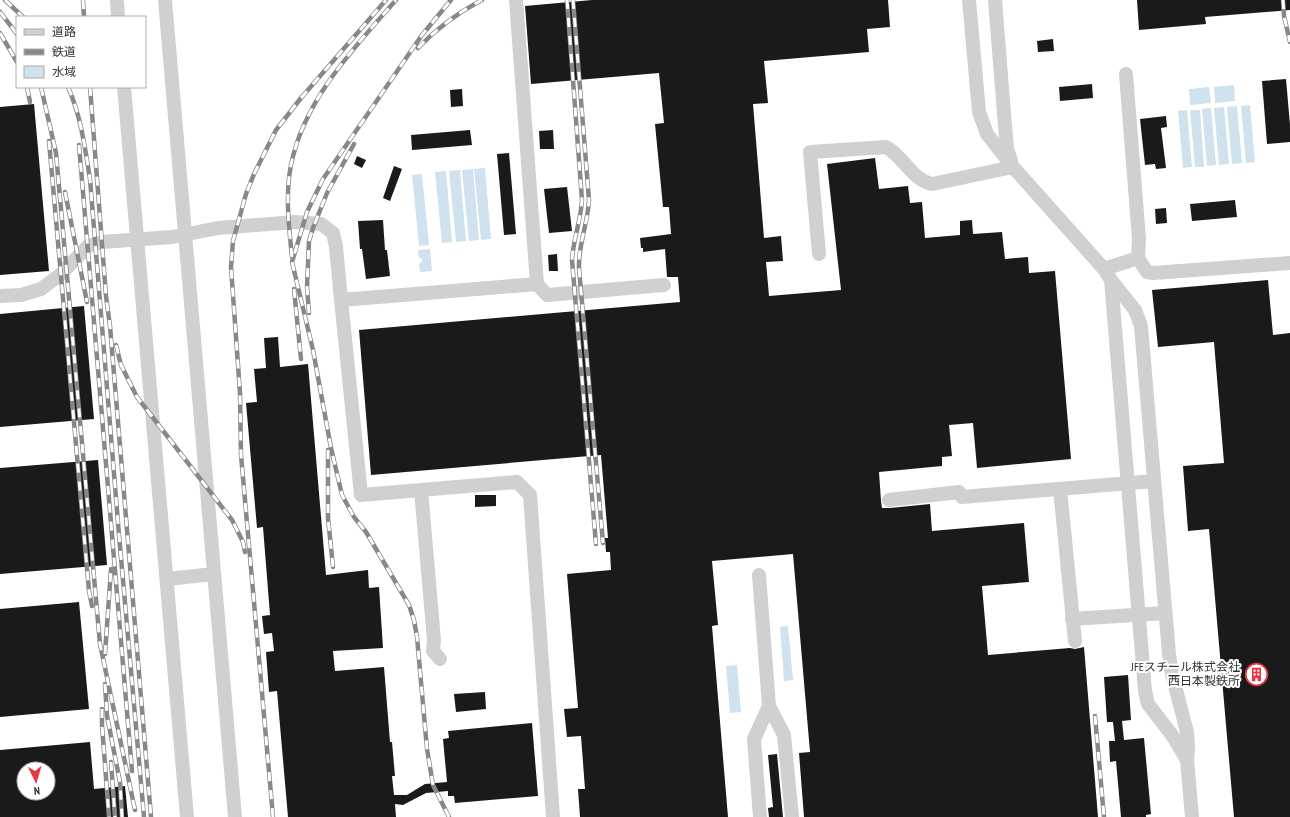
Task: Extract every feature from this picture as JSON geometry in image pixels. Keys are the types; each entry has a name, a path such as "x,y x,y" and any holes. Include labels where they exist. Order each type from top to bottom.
{"lane":[{"path":"117,0 118,16"},
{"path":"165,0 235,817"},
{"path":"516,0 537,284 547,295 664,286"},
{"path":"969,0 979,112 987,134 1013,167 1108,275 1135,310 1141,326 1165,613 1172,674 1187,732 1187,760 1192,817"},
{"path":"995,0 1007,148 1013,167"},
{"path":"1126,74 1139,239 1138,258 1147,272 1153,273 1290,263"},
{"path":"124,88 187,817"},
{"path":"819,254 810,152 886,147 893,151 918,178 932,184 1013,167"},
{"path":"0,296 21,295 42,289 61,274 88,246 102,242 172,236 218,228 295,222 321,224 333,233 336,247 361,495 517,482 530,496 553,817"},
{"path":"1108,275 1138,258"},
{"path":"1108,275 1128,483 1145,691 1148,704 1172,735 1187,760"},
{"path":"341,300 537,284"},
{"path":"889,500 959,492 962,497 1154,481"},
{"path":"1060,489 1074,641"},
{"path":"421,490 434,640 433,651 440,659"},
{"path":"167,579 214,574"},
{"path":"759,575 769,706 784,735 792,817"},
{"path":"1072,619 1165,613"},
{"path":"760,817 754,739 769,706"}],"water":[{"path":"1234,85 1235,101 1215,103 1214,87"},
{"path":"1209,87 1211,103 1190,105 1189,89"},
{"path":"1250,105 1255,162 1246,163 1241,106"},
{"path":"1237,106 1242,163 1232,164 1227,107"},
{"path":"1224,107 1229,164 1219,165 1214,108"},
{"path":"1211,108 1216,165 1207,166 1202,109"},
{"path":"1187,110 1192,167 1183,168 1178,111"},
{"path":"1190,110 1200,110 1204,167 1195,167"},
{"path":"485,168 491,239 481,240 474,169"},
{"path":"473,169 479,240 469,241 462,170"},
{"path":"460,170 466,241 456,242 449,171"},
{"path":"446,171 452,242 442,243 435,172"},
{"path":"422,174 429,245 419,246 412,175"},
{"path":"430,249 432,271 420,272 419,263 422,262 422,258 419,258 418,250"},
{"path":"788,626 793,680 784,681 780,627"},
{"path":"737,665 741,712 730,713 726,666"}],"building":[{"path":"592,0 888,0 890,27 867,29 869,52 764,61 768,103 753,104 764,238 781,236 783,261 766,262 769,296 841,290 827,164 875,158 879,189 908,186 910,203 922,202 925,238 960,235 960,221 972,220 973,234 1002,232 1005,259 1028,257 1029,273 1055,271 1071,459 977,468 973,423 949,425 952,456 942,457 942,466 879,472 881,501 882,508 930,504 932,531 1024,523 1029,582 982,586 988,655 1070,648 1075,649 1084,647 1098,817 804,817 799,753 810,752 793,554 712,561 718,625 712,626 728,817 580,817 578,789 585,789 581,736 567,737 564,709 578,708 567,574 611,570 610,552 606,552 605,538 608,538 601,455 371,475 359,330 680,302 678,277 667,277 665,249 643,252 640,238 671,234 669,207 663,207 655,124 664,123 659,73 531,84 525,6"},
{"path":"1137,0 1290,0 1290,10 1205,17 1206,24 1139,30"},
{"path":"1053,39 1054,51 1038,52 1037,41"},
{"path":"1286,79 1290,142 1267,144 1262,81"},
{"path":"1092,84 1093,98 1060,101 1059,87"},
{"path":"462,89 463,106 451,107 450,90"},
{"path":"34,104 49,271 0,275 0,107"},
{"path":"1166,116 1167,127 1161,128 1166,168 1156,169 1155,164 1145,165 1140,119"},
{"path":"470,130 472,145 412,150 411,135"},
{"path":"553,130 554,149 540,149 539,131"},
{"path":"509,153 516,234 504,235 497,154"},
{"path":"357,156 366,160 362,168 354,164"},
{"path":"394,166 402,169 390,201 383,198"},
{"path":"567,187 572,231 549,233 544,189"},
{"path":"1235,200 1237,217 1192,221 1190,204"},
{"path":"1166,208 1167,223 1156,224 1155,209"},
{"path":"383,220 385,250 387,250 390,276 366,279 362,249 360,249 358,221"},
{"path":"557,254 558,271 549,271 548,255"},
{"name":"JFEスチール株式会社 西日本製鉄所","path":"1268,280 1273,335 1290,333 1290,817 1234,817 1209,529 1188,531 1183,466 1224,463 1214,342 1158,347 1152,290"},
{"path":"84,306 94,419 0,427 0,314"},
{"path":"278,337 280,367 308,364 326,575 368,570 369,588 379,587 383,648 333,651 335,671 384,667 390,742 392,742 395,776 392,776 394,795 407,795 425,784 447,782 443,739 449,738 448,731 532,723 538,796 455,803 454,796 448,796 448,791 426,793 403,805 395,804 396,817 288,817 277,691 269,692 266,652 274,651 272,633 264,634 262,616 270,615 263,527 257,528 246,403 257,402 254,369 266,368 264,338"},
{"path":"98,460 107,565 0,574 0,468"},
{"path":"475,495 496,495 496,506 475,507"},
{"path":"79,602 89,709 0,717 0,609"},
{"path":"1128,675 1131,720 1122,721 1124,740 1144,738 1151,814 1146,815 1146,817 1121,817 1116,761 1110,762 1109,741 1115,741 1113,722 1107,722 1104,677"},
{"path":"485,692 486,709 456,712 454,694"},
{"path":"90,742 94,789 125,786 128,817 0,817 0,750"},
{"path":"777,754 783,817 769,817 768,808 773,807 768,755"}],"railway":[{"path":"5,0 22,16"},
{"path":"83,0 84,16"},
{"path":"273,817 241,455 240,393 231,267 233,241 246,194 254,174 276,130 301,98 386,0"},
{"path":"292,257 288,211 288,188 291,165 297,141 307,119 332,76 363,37 396,0"},
{"path":"449,817 433,785 427,749 417,637 414,620 409,605 366,532 354,517 342,495 331,448 313,350 292,262 307,212 323,179 422,35 451,0"},
{"path":"418,48 448,21 482,0"},
{"path":"567,0 582,200 572,260 596,544"},
{"path":"573,0 589,200 580,251 579,268 603,543"},
{"path":"1283,0 1284,16 1290,42"},
{"path":"0,12 16,33"},
{"path":"0,33 16,60"},
{"path":"27,88 30,102"},
{"path":"41,88 56,153 100,644 135,810"},
{"path":"68,88 79,121 90,179 144,817"},
{"path":"90,88 106,296 110,326 151,817"},
{"path":"49,141 89,591 92,606"},
{"path":"309,313 307,287 309,241 327,193 354,144"},
{"path":"79,145 132,771"},
{"path":"65,192 87,302"},
{"path":"294,289 301,359"},
{"path":"116,345 121,365 137,397 232,520 243,542 245,552"},
{"path":"328,450 328,518 333,567"},
{"path":"105,654 111,569"},
{"path":"105,684 107,716 120,782 122,817"},
{"path":"102,709 109,817"},
{"path":"1095,716 1104,817"},
{"path":"111,762 115,817"}],"place":[{"name":"JFEスチール株式会社 西日本製鉄所","path":"1256,674"}]}
